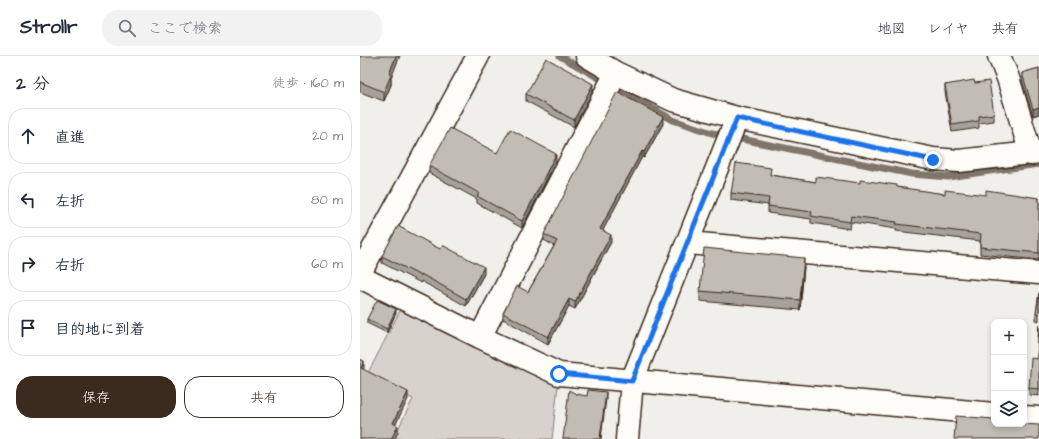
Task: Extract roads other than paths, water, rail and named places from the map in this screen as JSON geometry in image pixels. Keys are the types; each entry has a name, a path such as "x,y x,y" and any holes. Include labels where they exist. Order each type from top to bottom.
{"street":[{"path":"360,273 478,56"},
{"path":"587,56 612,80 673,100 732,132 933,160 959,161 1035,153 999,56"},
{"path":"480,337 612,80"},
{"path":"627,439 632,381 732,132"},
{"path":"688,243 1039,273"},
{"path":"360,277 480,337 559,374 991,414"},
{"path":"1027,417 1039,418"}],"waterway":[{"path":"560,56 673,120 712,133 912,174 948,177 1039,164"}]}
